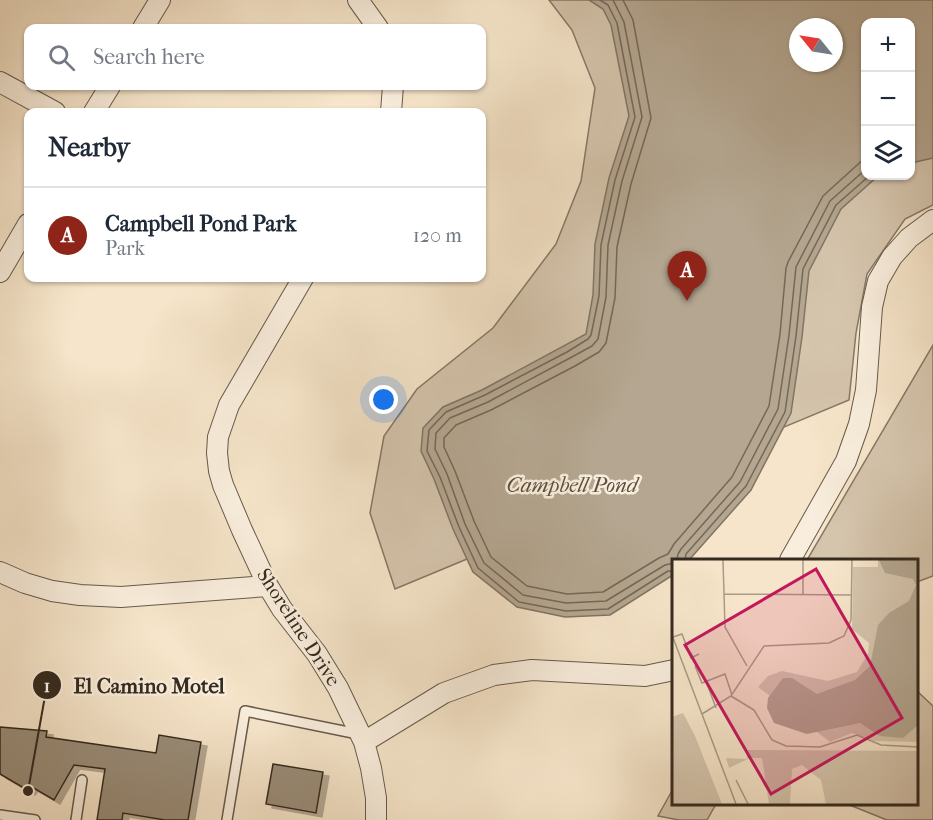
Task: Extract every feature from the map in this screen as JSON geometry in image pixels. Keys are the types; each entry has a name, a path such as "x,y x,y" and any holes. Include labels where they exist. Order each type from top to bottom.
{"street":[{"path":"145,24 160,0"},
{"path":"358,0 375,24"},
{"path":"0,82 48,108"},
{"path":"96,108 108,90"},
{"path":"391,108 393,90"},
{"path":"791,559 846,461 859,424 866,390 872,307 878,281 892,257 909,238 933,220"},
{"path":"0,272 24,231"},
{"name":"Shoreline Drive","path":"301,282 229,405 218,437 216,453 223,485 268,586 282,609 322,662 338,688 362,738 372,768 376,820"},
{"path":"0,572 52,591 111,597 268,586"},
{"path":"362,738 444,693 494,675 532,670 645,676 672,670"}],"lane":[{"path":"227,820 245,711 362,738"},
{"path":"76,820 82,780"},
{"path":"0,814 35,820"}],"shaded area":[{"name":"Campbell Pond","path":"549,0 933,0 933,205 905,219 867,274 856,333 849,400 395,589 370,513 384,436 417,389 493,328 556,244 581,181 595,88 572,30"},
{"path":"933,345 933,576 918,582 918,559 808,559"},
{"path":"918,692 933,706 933,820 887,820 850,805 918,805"},
{"path":"672,791 672,805 715,805 707,820 679,820 658,816"}],"water":[{"name":"Campbell Pond","path":"589,0 933,0 933,158 915,162 915,18 861,18 861,180 874,180 841,209 809,271 791,413 751,490 690,559 672,559 672,576 610,615 565,617 517,607 473,572 421,451 423,428 443,407 482,390 586,334 593,295 595,244 609,178 629,116 611,25 603,9"}],"building":[{"path":"0,727 47,731 46,737 156,753 159,735 201,742 188,820 165,820 123,813 122,820 97,820 105,769 74,765 54,800 32,787 29,791 0,774"},
{"path":"273,764 323,772 316,813 266,804"}],"place":[{"name":"Campbell Pond Park","path":"687,301"},
{"name":"El Camino Motel","path":"28,791"}]}
